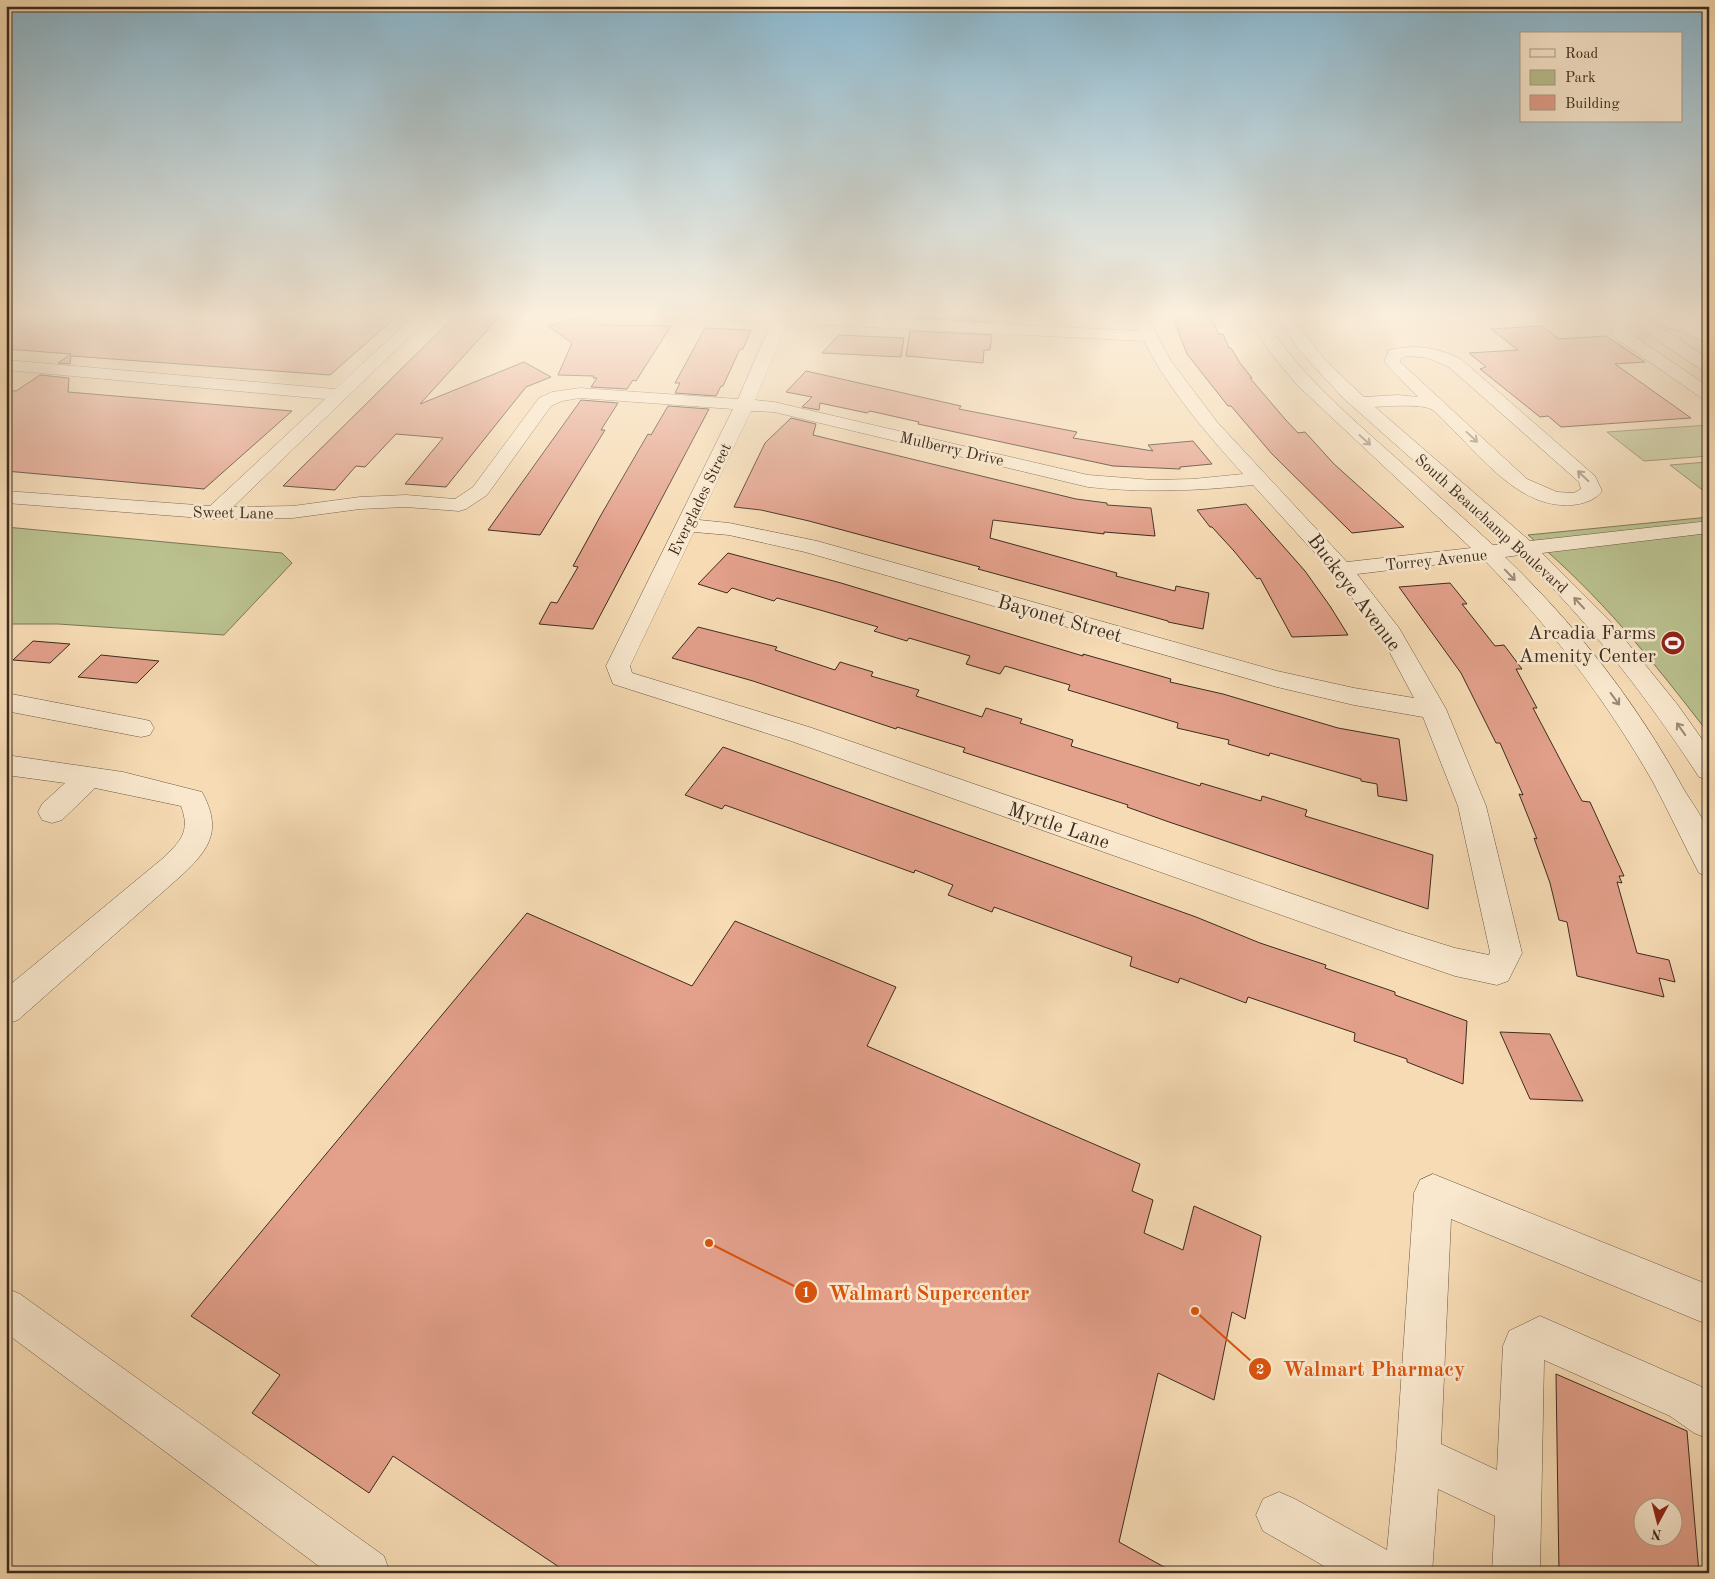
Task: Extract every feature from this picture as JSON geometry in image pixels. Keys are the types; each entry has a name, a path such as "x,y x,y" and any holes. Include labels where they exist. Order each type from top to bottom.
{"street":[{"path":"246,387 338,395"},
{"path":"215,513 347,387"},
{"name":"Everglades Street","path":"622,678 618,666 752,387"},
{"name":"Buckeye Avenue","path":"1181,387 1210,426 1342,569 1391,633 1432,709 1474,815 1506,953 1497,970"},
{"name":"South Beauchamp Boulevard","path":"1309,387 1489,553 1544,611 1600,679 1651,753 1697,814 1709,865"},
{"name":"South Beauchamp Boulevard","path":"1343,387 1526,548 1597,622 1669,712 1709,770"},
{"path":"1352,396 1391,387"},
{"path":"1417,387 1520,483 1533,491 1548,497 1561,499 1586,496 1592,491 1588,480 1481,387"},
{"path":"1697,387 1709,395"},
{"name":"Mulberry Drive","path":"460,505 480,491 545,402 558,396 580,393 745,404 794,412 1088,481 1129,486 1167,487 1258,478"},
{"path":"1352,396 1436,404"},
{"name":"Sweet Lane","path":"6,497 215,513 293,512 360,503 406,501 460,505"},
{"name":"Bayonet Street","path":"687,525 729,530 809,546 1277,679 1340,695 1389,704 1432,709"},
{"name":"Torrey Avenue","path":"1342,569 1709,526"},
{"path":"1685,529 1709,546"},
{"name":"Myrtle Lane","path":"622,678 800,734 1397,944 1455,962 1497,970"},
{"path":"6,702 42,707 141,728"},
{"path":"6,765 164,790 192,799 199,814 199,834 187,853 6,1009"},
{"path":"52,812 89,777"},
{"path":"1408,1573 1418,1456 1433,1193 1709,1306"},
{"path":"6,1308 367,1573"},
{"path":"1516,1573 1524,1346 1540,1337 1685,1401 1709,1418"},
{"path":"1418,1456 1517,1503"},
{"path":"1279,1515 1382,1573"}],"green space":[{"path":"1709,425 1709,456 1644,461 1607,432"},
{"path":"1707,462 1709,495 1670,465"},
{"name":"Arcadia Farms Amenity Center","path":"1709,517 1709,734 1646,655 1602,604 1554,557 1528,535"},
{"path":"6,527 282,553 292,563 224,635 58,624 6,624"}],"building":[{"path":"22,387 68,387 68,392 292,411 204,489 6,471 6,390 16,391"},
{"path":"383,387 436,387 420,404 463,387 527,387 446,487 405,484 443,438 396,434 365,467 356,466 335,490 283,486"},
{"path":"591,387 629,387 627,389"},
{"path":"678,387 721,387 716,396 675,393"},
{"path":"791,387 875,387 961,406 959,409 1077,432 1073,438 1153,451 1148,445 1193,441 1212,464 1180,467 1180,469 1113,466 918,424 919,422 870,411 867,413 820,403 819,410 802,407 812,397 786,392"},
{"path":"1213,387 1257,387 1298,433 1305,432 1334,464 1404,527 1352,533 1272,454 1231,406 1228,406"},
{"path":"1502,387 1647,387 1691,418 1561,427 1548,416 1540,417"},
{"path":"581,400 618,403 601,430 605,430 540,535 488,530"},
{"path":"668,406 709,409 593,629 539,624 551,602 557,603 578,567 573,566 601,515 648,434 651,435"},
{"path":"791,418 816,424 813,435 1076,499 1107,503 1107,505 1151,508 1155,536 1104,532 1104,534 993,520 990,538 1117,573 1116,576 1175,591 1176,586 1209,593 1203,629 1168,622 978,569 980,567 809,521 761,510 734,507 765,443"},
{"path":"1246,504 1305,571 1348,635 1292,637 1260,578 1257,579 1197,510"},
{"path":"728,553 841,583 1083,656 1083,654 1171,679 1170,682 1223,694 1338,728 1399,739 1407,801 1378,796 1377,784 1361,781 1361,779 1270,753 1269,756 1228,744 1229,740 1177,728 1178,723 1068,690 1070,685 1005,666 1000,674 966,664 970,656 909,638 907,641 874,631 878,627 777,598 774,601 732,588 727,593 698,584"},
{"path":"1450,583 1467,604 1462,604 1495,646 1504,645 1522,669 1516,669 1537,708 1533,708 1582,801 1590,802 1624,876 1619,876 1622,883 1617,882 1637,953 1669,960 1675,982 1659,978 1664,997 1577,976 1567,922 1559,920 1550,883 1534,838 1537,839 1519,794 1523,795 1500,743 1496,743 1461,673 1399,587"},
{"path":"698,627 777,647 775,650 835,670 840,662 873,672 871,676 919,690 916,696 982,717 986,708 1022,719 1020,723 1073,740 1071,746 1200,786 1201,783 1261,801 1262,796 1307,810 1305,816 1433,855 1428,909 1169,822 1127,807 1128,805 963,752 965,748 897,727 896,729 753,681 672,658"},
{"path":"33,641 70,644 50,663 13,660"},
{"path":"101,655 159,661 137,683 78,677"},
{"path":"723,747 1196,917 1260,943 1326,965 1325,968 1395,992 1395,995 1467,1021 1463,1084 1407,1062 1407,1059 1354,1041 1355,1033 1248,997 1246,1003 1180,978 1178,983 1130,966 1132,957 994,907 992,912 948,895 953,885 915,870 914,873 725,805 722,809 685,795"},
{"path":"527,913 692,986 735,921 896,987 867,1046 1140,1164 1132,1191 1153,1200 1144,1233 1183,1250 1194,1206 1261,1236 1245,1319 1232,1312 1214,1400 1158,1373 1119,1542 1175,1573 568,1573 393,1456 369,1493 252,1413 280,1375 191,1316"},
{"path":"1500,1032 1550,1034 1583,1101 1530,1099"},
{"path":"1556,1374 1687,1431 1699,1573 1559,1573"}],"place":[{"name":"Arcadia Farms Amenity Center","path":"1673,643"},
{"name":"Walmart Supercenter","path":"709,1243"},
{"name":"Walmart Pharmacy","path":"1195,1311"}]}
